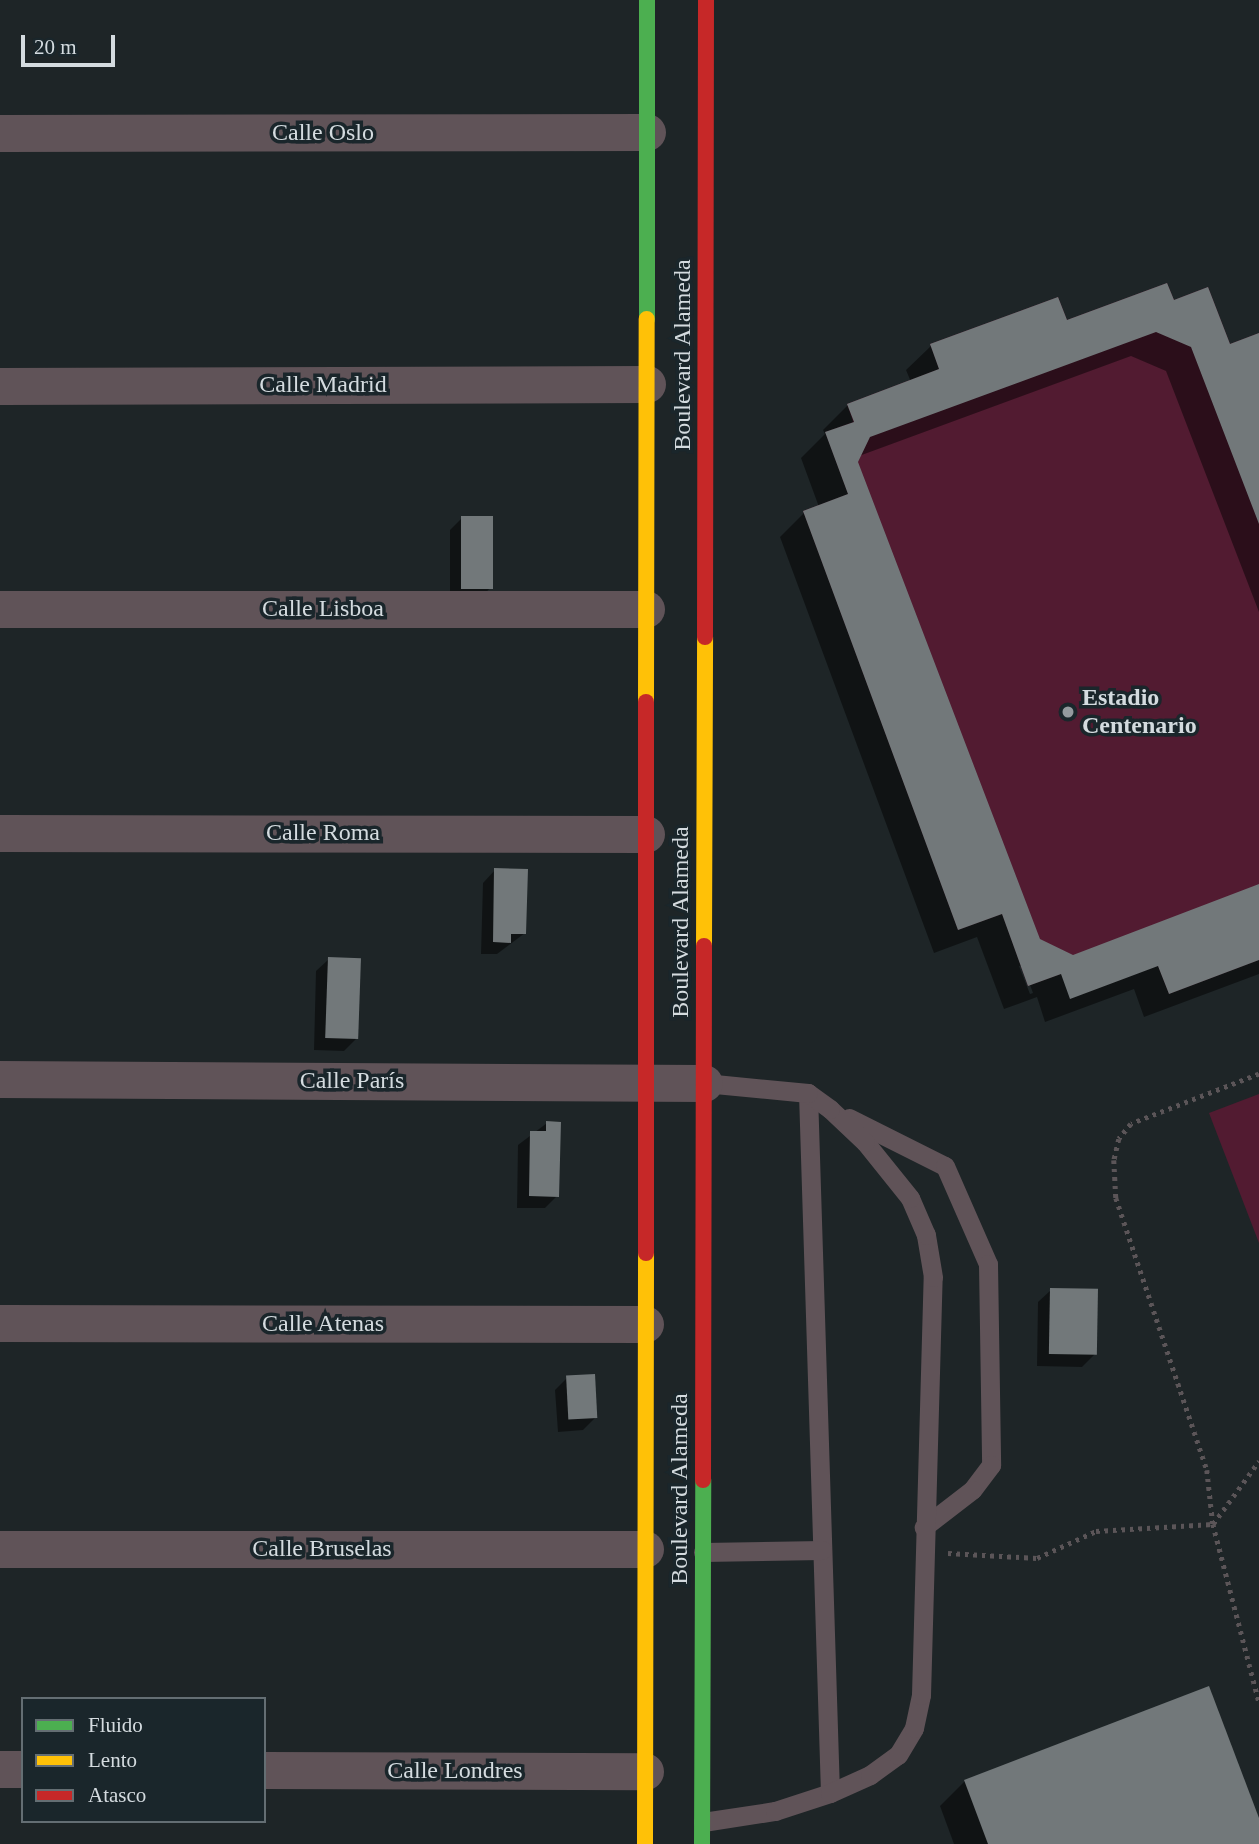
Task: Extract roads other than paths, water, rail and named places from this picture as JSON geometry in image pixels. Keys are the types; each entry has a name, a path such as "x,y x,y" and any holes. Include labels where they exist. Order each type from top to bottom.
{"street":[{"name":"Boulevard Alameda","path":"645,1844 647,0"},
{"name":"Boulevard Alameda","path":"702,1844 706,0"},
{"name":"Calle Oslo","path":"0,133 647,132"},
{"name":"Calle Madrid","path":"0,386 647,384"},
{"name":"Calle Lisboa","path":"0,609 646,609"},
{"name":"Calle Roma","path":"0,832 646,834"},
{"name":"Calle París","path":"0,1079 704,1083"},
{"name":"Calle Atenas","path":"0,1323 645,1324"},
{"name":"Calle Bruselas","path":"0,1549 645,1549"},
{"path":"0,1769 21,1769"},
{"name":"Calle Londres","path":"266,1770 645,1771"}],"lane":[{"path":"703,1822 775,1811 830,1793 870,1775 898,1755 914,1728 921,1695 923,1551 933,1277 926,1235 910,1198 865,1142 830,1109 808,1093 704,1083"},
{"path":"808,1093 830,1793"},
{"path":"830,1109 945,1166 988,1264 991,1465 972,1490 924,1527"},
{"path":"703,1552 822,1550"}],"place":[{"name":"Estadio Centenario","path":"1068,712"}]}
